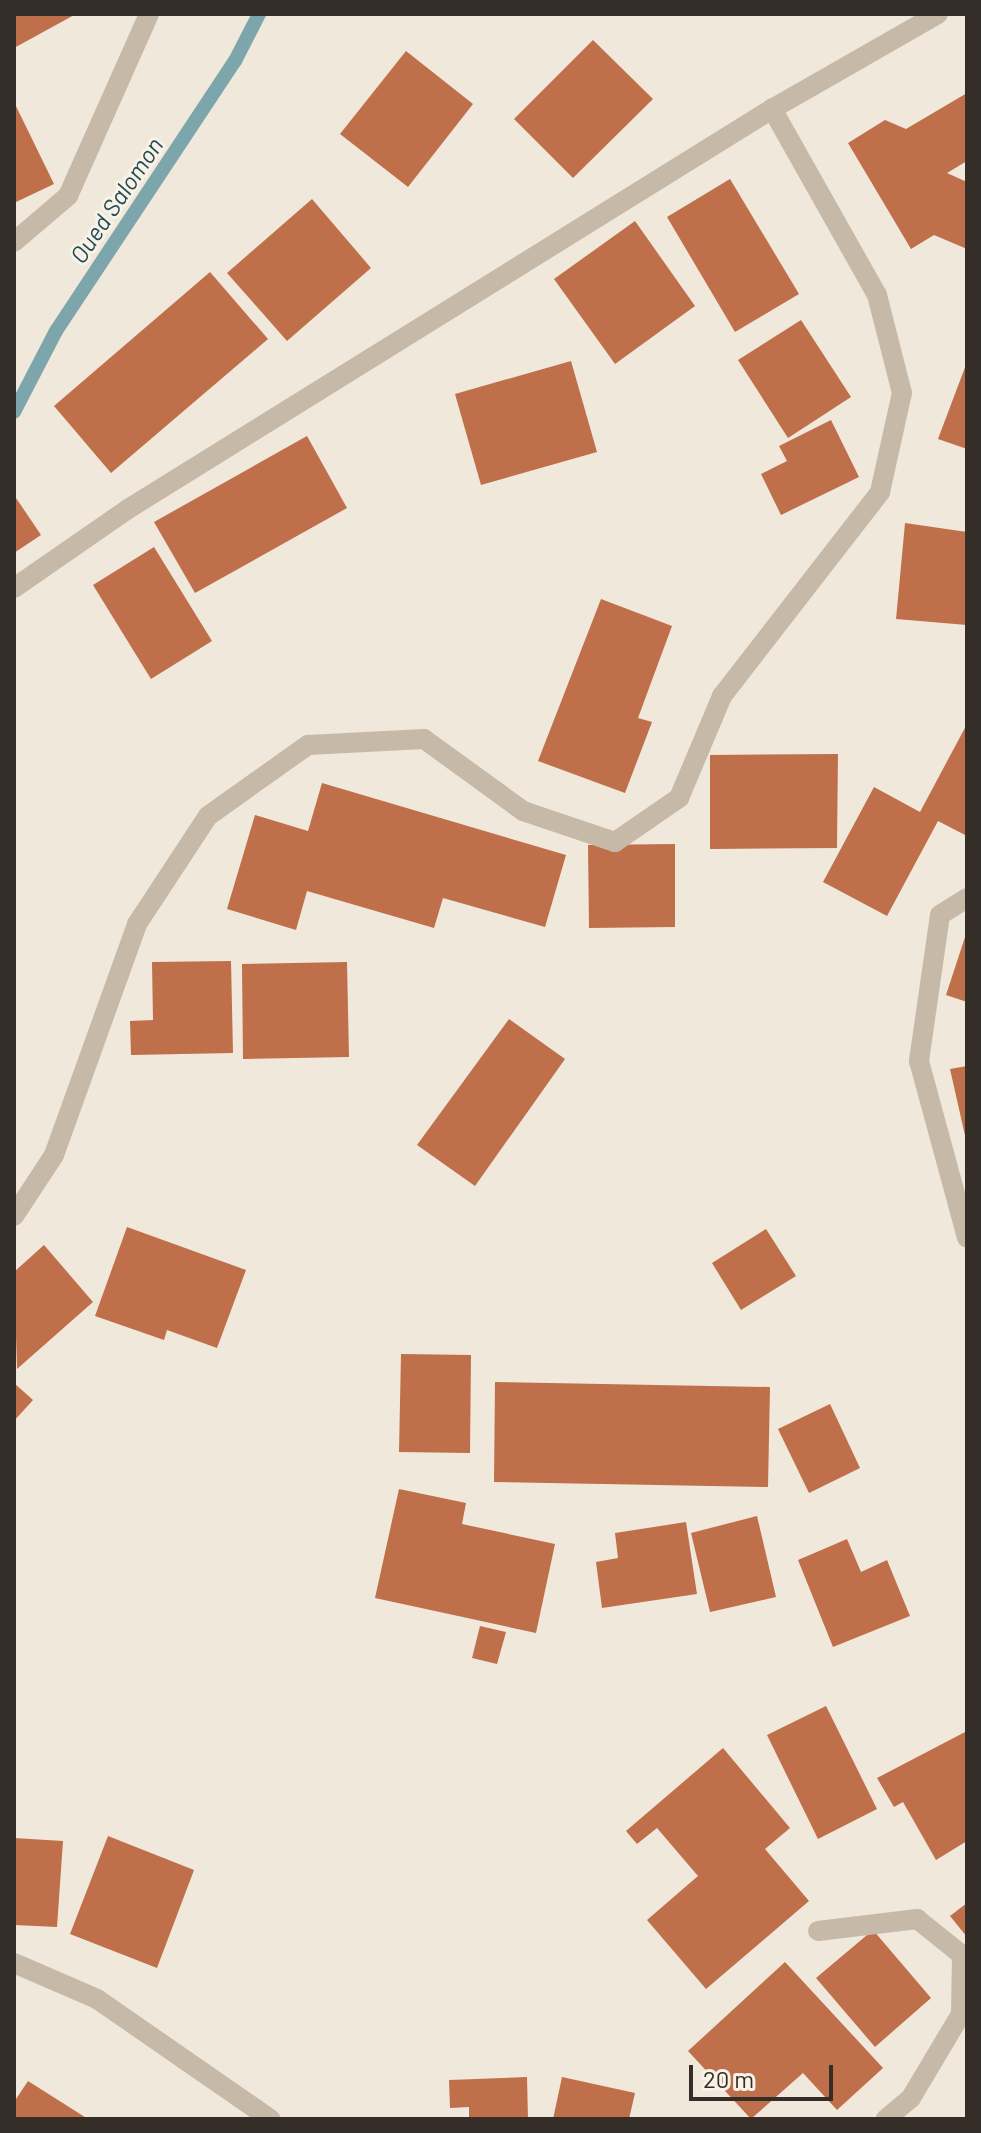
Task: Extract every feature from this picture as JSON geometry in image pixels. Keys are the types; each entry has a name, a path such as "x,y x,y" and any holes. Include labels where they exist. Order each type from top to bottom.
{"street":[{"path":"14,242 68,196 149,14"},
{"path":"14,588 128,509 772,109 938,14"},
{"path":"14,1216 54,1155 137,924 208,816 308,745 424,739 523,811 615,842 679,798 722,696 880,492 902,393 877,295 772,109"},
{"path":"967,898 940,915 919,1061 961,1192 967,1238"},
{"path":"818,1931 917,1919 962,1955 961,2014 911,2098 886,2119"},
{"path":"14,1963 97,1999 270,2119"}],"building":[{"path":"14,14 76,14 14,48"},
{"path":"593,40 653,99 573,178 514,119"},
{"path":"406,51 473,104 408,187 340,134"},
{"path":"967,93 967,161 947,173 967,182 967,249 934,235 911,249 848,143 885,120 906,129"},
{"path":"14,102 54,184 14,203"},
{"path":"730,179 799,294 735,332 667,217"},
{"path":"312,199 371,268 287,341 227,273"},
{"path":"635,221 695,306 615,364 554,279"},
{"path":"210,272 268,339 111,473 54,406"},
{"path":"801,320 851,397 788,438 738,360"},
{"path":"571,361 597,452 481,485 455,394"},
{"path":"967,362 967,449 938,439"},
{"path":"831,420 859,477 781,515 761,474 787,461 779,446"},
{"path":"307,436 347,508 195,593 154,522"},
{"path":"14,495 41,535 14,553"},
{"path":"905,523 967,532 967,625 896,619"},
{"path":"154,547 212,641 151,679 93,585"},
{"path":"601,599 672,626 638,718 652,722 625,793 538,761"},
{"path":"967,724 967,836 938,821 887,916 823,882 874,787 920,812"},
{"path":"838,754 837,848 710,849 710,755"},
{"path":"322,783 566,855 545,927 443,898 434,928 307,891 296,930 227,909 255,815 308,831"},
{"path":"675,844 675,927 589,928 588,845"},
{"path":"967,934 967,1002 946,995"},
{"path":"231,961 233,1053 131,1055 130,1021 153,1020 152,962"},
{"path":"347,962 349,1057 243,1059 242,964"},
{"path":"509,1019 565,1059 475,1186 417,1145"},
{"path":"967,1066 967,1140 966,1140 950,1069"},
{"path":"127,1227 246,1270 217,1348 167,1330 164,1340 95,1316"},
{"path":"766,1229 796,1276 741,1310 712,1263"},
{"path":"44,1245 93,1302 17,1369 14,1272"},
{"path":"401,1354 471,1355 470,1453 399,1452"},
{"path":"495,1382 770,1387 768,1487 494,1482"},
{"path":"14,1383 33,1400 14,1421"},
{"path":"830,1404 860,1468 809,1493 778,1429"},
{"path":"399,1489 466,1503 462,1524 555,1544 536,1633 375,1598"},
{"path":"757,1516 776,1597 710,1612 691,1533"},
{"path":"686,1522 697,1594 602,1608 596,1562 618,1558 615,1533"},
{"path":"847,1539 861,1572 887,1560 910,1616 833,1647 798,1560"},
{"path":"480,1626 506,1632 497,1664 472,1658"},
{"path":"826,1706 877,1809 818,1839 767,1735"},
{"path":"967,1731 967,1841 936,1860 903,1802 894,1807 877,1778"},
{"path":"723,1748 790,1828 765,1849 809,1901 706,1989 647,1920 698,1876 657,1828 637,1844 626,1831"},
{"path":"108,1836 194,1870 157,1968 70,1934"},
{"path":"14,1838 63,1841 57,1927 14,1925"},
{"path":"967,1903 967,1937 950,1916"},
{"path":"873,1930 931,1998 875,2047 816,1978"},
{"path":"785,1962 883,2068 837,2110 803,2073 751,2119 688,2051"},
{"path":"527,2077 528,2119 469,2119 469,2107 450,2108 449,2080"},
{"path":"562,2077 635,2093 629,2119 553,2119"},
{"path":"28,2081 88,2119 14,2119 14,2102"}],"waterway":[{"name":"Oued Salomon","path":"14,412 56,331 235,61 259,14"}]}
